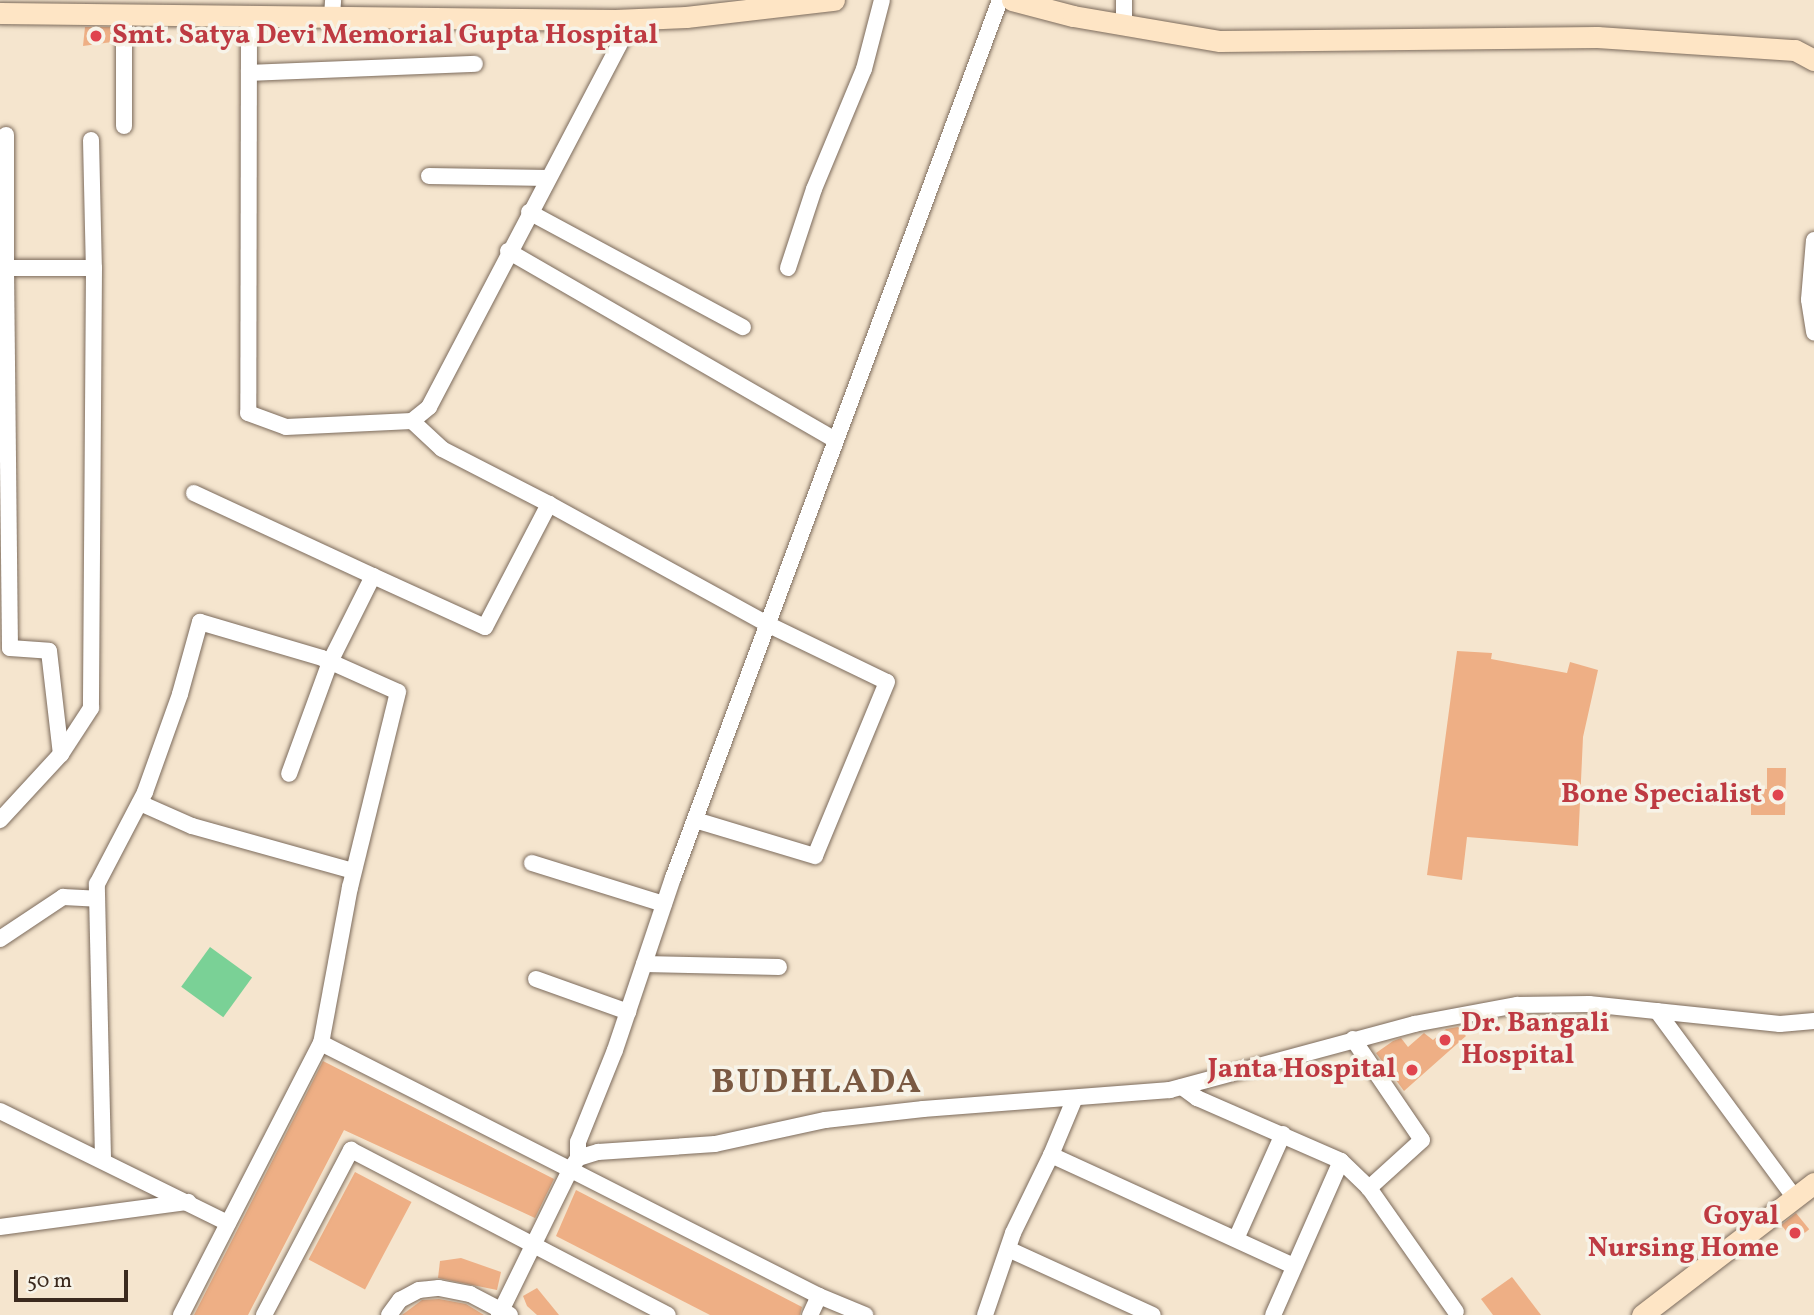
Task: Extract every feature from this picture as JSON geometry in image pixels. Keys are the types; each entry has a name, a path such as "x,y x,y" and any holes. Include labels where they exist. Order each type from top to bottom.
{"street":[{"path":"0,13 54,6 124,14 172,8 262,11 333,8 633,19 834,0"},
{"path":"788,268 814,189 864,69 883,0"},
{"path":"389,1315 400,1300 419,1290 439,1288 470,1294 504,1313 534,1244 574,1164 578,1142 628,1012 664,904 834,439 1000,0"},
{"path":"1012,0 1124,24 1232,41 1597,37 1795,50 1814,60"},
{"path":"1124,0 1124,24"},
{"path":"262,11 249,73 248,413 286,427 411,421 429,407 508,251 633,19"},
{"path":"124,14 124,126"},
{"path":"249,73 475,64"},
{"path":"6,135 3,268 10,648 49,651 61,754"},
{"path":"0,820 61,754 90,708 94,268 91,140"},
{"path":"429,176 548,178"},
{"path":"529,212 743,327"},
{"path":"1814,240 1809,288 1814,333"},
{"path":"508,251 834,439"},
{"path":"3,268 94,268"},
{"path":"411,421 442,449 550,504 767,624 887,682 816,856 695,820"},
{"path":"194,493 485,626 550,504"},
{"path":"289,774 330,662 373,576"},
{"path":"103,1158 97,899 101,874 140,803 180,694 200,622 330,662 398,692 354,871 321,1043 181,1315"},
{"path":"140,803 192,827 354,871"},
{"path":"532,863 664,904"},
{"path":"0,939 63,897 97,899"},
{"path":"644,964 779,967"},
{"path":"536,979 628,1012"},
{"path":"574,1164 654,1146 715,1144 825,1120 1074,1100 1182,1087 1353,1039 1517,1005 1552,1002 1780,1024 1814,1021"},
{"path":"1657,1011 1795,1198"},
{"path":"1353,1039 1422,1140 1369,1188"},
{"path":"321,1043 574,1164 819,1296 865,1315"},
{"path":"1182,1087 1197,1098 1341,1160 1369,1188 1456,1312"},
{"path":"985,1315 1008,1249 1074,1100"},
{"path":"0,1111 103,1158 228,1223"},
{"path":"1236,1239 1283,1134"},
{"path":"264,1315 351,1150 668,1315"},
{"path":"1051,1156 1294,1266"},
{"path":"1273,1315 1341,1160"},
{"path":"1642,1315 1814,1183"},
{"path":"0,1227 188,1202"},
{"path":"1008,1249 1153,1315"},
{"path":"810,1315 819,1296"}],"green space":[{"path":"210,947 252,978 223,1017 181,987"}],"building":[{"path":"85,27 114,27 112,42 83,46"},
{"path":"1457,651 1492,653 1491,659 1567,673 1570,662 1598,670 1583,737 1578,846 1467,837 1462,880 1427,875"},
{"path":"1767,768 1786,768 1785,815 1751,815 1751,789 1767,789"},
{"path":"1458,1027 1466,1036 1404,1091 1376,1053 1401,1038 1408,1047 1424,1033 1433,1040 1446,1029"},
{"path":"323,1061 554,1179 535,1218 344,1130 248,1315 194,1315"},
{"path":"355,1172 412,1202 365,1289 309,1259"},
{"path":"576,1190 802,1307 800,1315 710,1315 556,1236"},
{"path":"1796,1213 1809,1229 1794,1241 1781,1225"},
{"path":"461,1258 501,1272 497,1290 438,1278 440,1261"},
{"path":"1512,1277 1541,1315 1493,1315 1481,1299"},
{"path":"537,1288 559,1315 537,1315 527,1306 523,1296"},
{"path":"439,1299 466,1304 484,1315 402,1315 422,1300"}],"place":[{"name":"Smt. Satya Devi Memorial Gupta Hospital","path":"96,36"},
{"name":"Bone Specialist","path":"1778,795"},
{"name":"Dr. Bangali Hospital","path":"1445,1040"},
{"name":"Janta Hospital","path":"1412,1070"},
{"name":"Goyal Nursing Home","path":"1795,1233"}],"district":[{"name":"BUDHLADA","path":"817,1083"}]}
